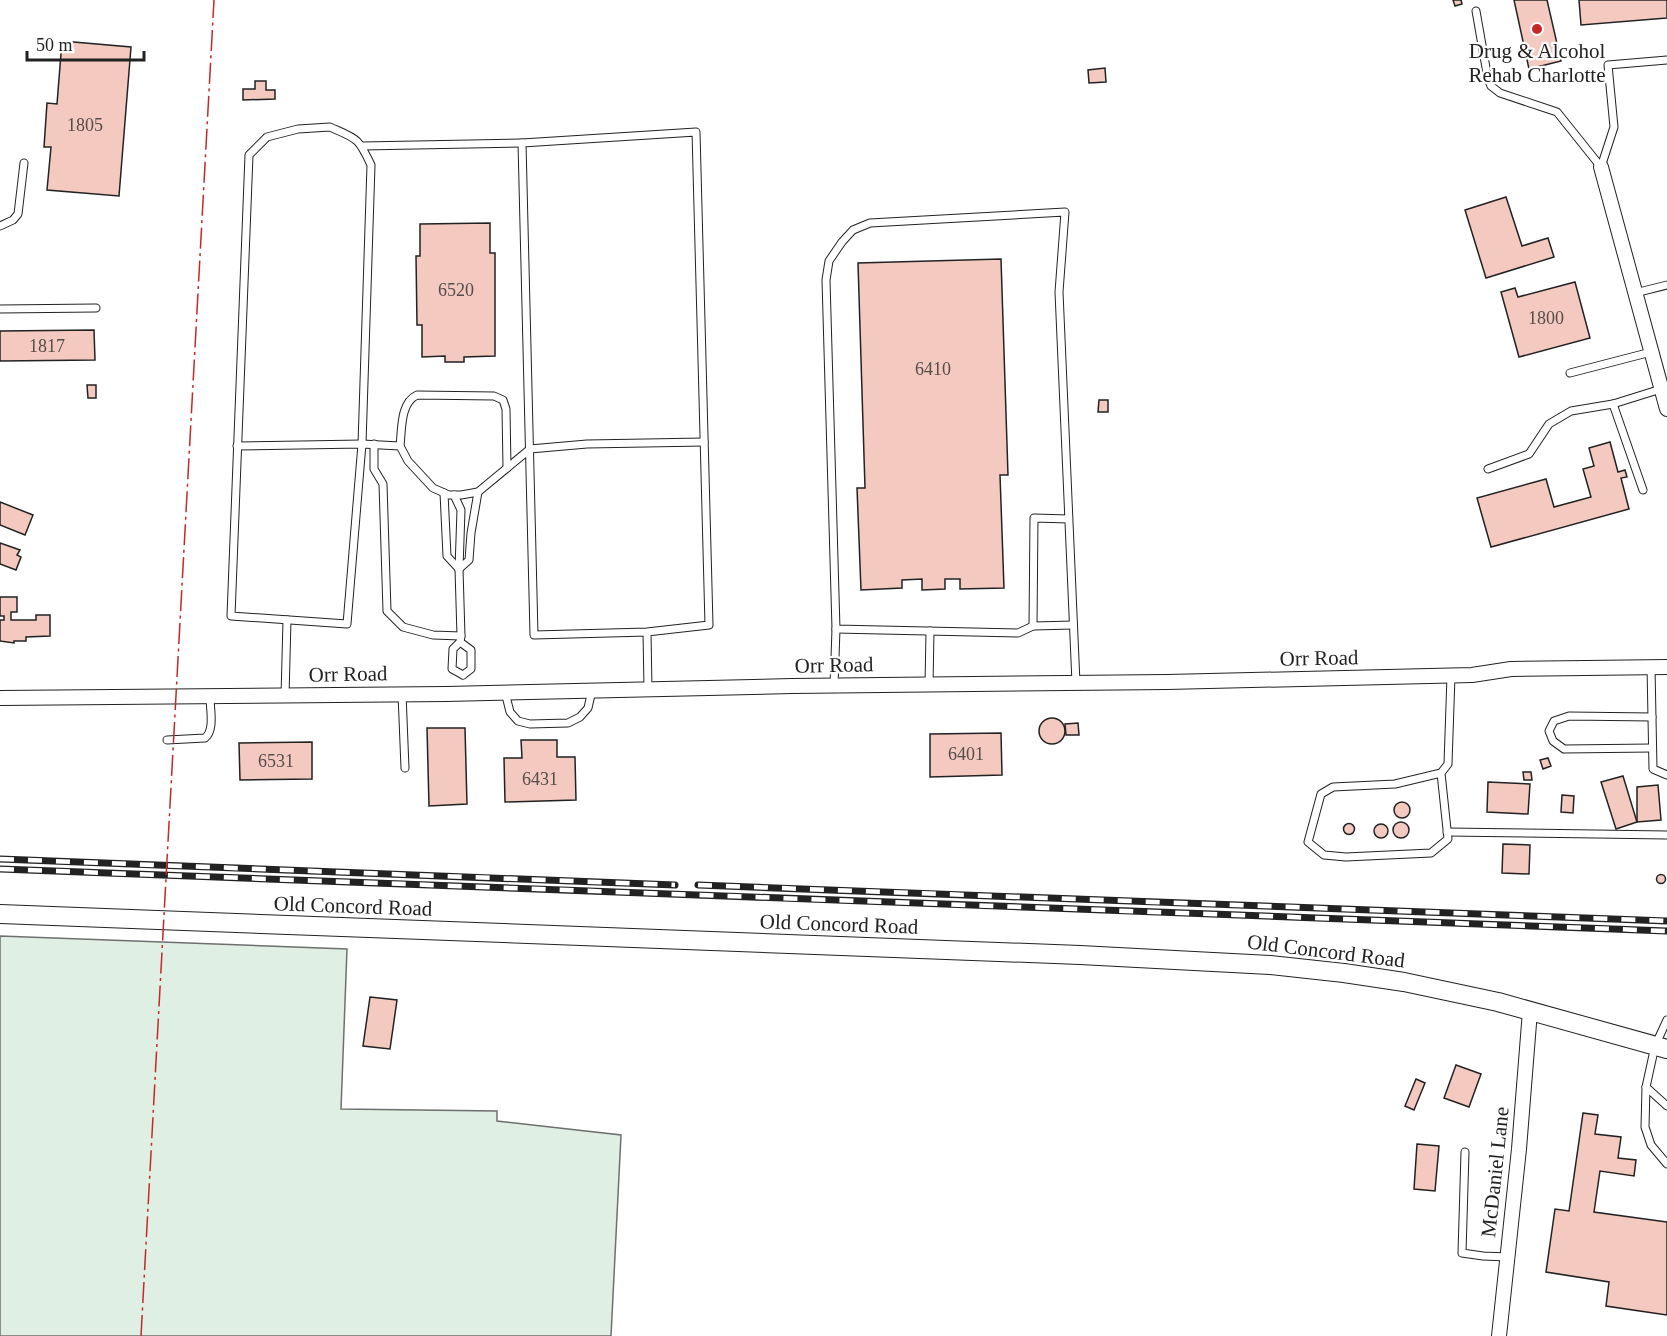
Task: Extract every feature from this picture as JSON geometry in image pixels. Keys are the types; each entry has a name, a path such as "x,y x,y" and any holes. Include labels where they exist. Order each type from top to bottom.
{"street":[{"path":"1601,167 1667,409"},
{"name":"Orr Road","path":"0,698 285,696 1076,683 1451,676 1511,669 1667,667"},
{"name":"Old Concord Road","path":"0,914 1092,956 1270,965 1404,982 1498,1002 1661,1048"},
{"name":"McDaniel Lane","path":"1499,1336 1519,1149 1530,1011"}],"lane":[{"path":"1476,11 1491,86 1500,93 1557,112 1601,167"},
{"path":"1601,167 1614,127 1608,65 1667,60"},
{"path":"330,126 356,139 371,165 362,444 347,624 231,616 249,155 267,137 298,129 330,126"},
{"path":"362,146 522,143 696,132 709,625 647,632 534,635 522,143"},
{"path":"0,226 13,220 18,214 24,163"},
{"path":"834,686 836,629 826,280 829,261 853,230 870,223 1065,212 1059,292 1076,683"},
{"path":"1635,293 1667,285"},
{"path":"0,309 96,308"},
{"path":"1570,373 1651,352"},
{"path":"1488,468 1529,454 1550,424 1571,411 1613,404 1661,389"},
{"path":"507,468 506,409 503,400 494,396 417,395 410,399 404,409 400,446 408,461 433,488 454,495 478,492 530,449 587,444 704,442"},
{"path":"1613,404 1643,490"},
{"path":"237,446 362,444 400,446"},
{"path":"374,444 374,469 382,484 387,611 403,627 460,639 471,650 471,669 463,675 462,693"},
{"path":"459,569 469,560 478,492"},
{"path":"444,493 447,556 459,569"},
{"path":"454,495 461,510 460,639 453,649 452,669 463,675"},
{"path":"1033,626 1034,518 1069,519"},
{"path":"285,696 287,620"},
{"path":"836,629 1018,633 1033,626 1073,625"},
{"path":"929,685 930,631"},
{"path":"647,632 648,689"},
{"path":"1651,667 1653,769 1667,776"},
{"path":"1441,773 1448,839 1431,853 1346,857 1324,855 1308,842 1321,794 1333,787 1395,784 1441,773 1448,764 1451,676"},
{"path":"506,692 510,712 518,721 530,724 568,723 580,717 588,708 592,690"},
{"path":"402,694 405,768"},
{"path":"167,740 208,736 211,729 210,697"},
{"path":"1652,717 1569,716 1554,721 1549,731 1553,741 1564,749 1652,748"},
{"path":"1447,832 1667,835"},
{"path":"1667,1020 1661,1048 1646,1087 1645,1127 1651,1144 1667,1164"},
{"path":"1646,1087 1667,1106"},
{"path":"1465,1152 1461,1253 1508,1257"}],"green space":[{"path":"0,936 347,949 341,1109 497,1111 497,1121 621,1135 611,1336 0,1336"}],"building":[{"path":"1453,0 1461,0 1462,4 1455,6"},
{"name":"Drug & Alcohol Rehab Charlotte","path":"1514,0 1547,0 1561,61 1529,69"},
{"path":"1579,0 1667,0 1667,18 1581,25"},
{"path":"62,41 131,47 119,196 47,190 51,147 44,147 47,103 57,104"},
{"path":"1105,68 1106,82 1089,83 1088,70"},
{"path":"255,81 266,81 266,90 275,90 275,99 243,100 243,89 255,89"},
{"path":"1506,197 1522,246 1548,238 1554,257 1486,278 1465,210"},
{"path":"490,223 490,253 495,253 495,356 464,357 464,362 445,362 445,356 422,357 422,325 417,325 416,256 420,256 420,224"},
{"path":"1001,259 1008,475 1000,475 1004,588 960,589 960,579 945,579 945,589 922,590 922,579 902,580 902,588 861,590 857,488 865,488 858,263"},
{"path":"1575,282 1590,338 1519,357 1501,292 1515,288 1518,297"},
{"path":"94,330 95,360 0,361 0,331"},
{"path":"87,385 96,385 96,398 88,398"},
{"path":"1099,400 1108,400 1108,412 1098,412"},
{"path":"1610,442 1618,472 1625,470 1627,477 1621,478 1629,509 1491,547 1477,498 1546,479 1554,507 1591,497 1583,469 1594,466 1589,448"},
{"path":"0,502 33,515 25,535 0,525"},
{"path":"0,543 20,550 17,555 21,557 16,570 0,564"},
{"path":"0,597 17,597 17,612 11,612 11,620 36,620 36,615 50,615 50,636 26,637 26,641 14,641 14,643 0,641 0,620 4,620 4,616 0,616"},
{"path":"1052,718 1062,721 1065,731 1062,741 1052,744 1042,741 1039,731 1042,721"},
{"path":"1078,723 1079,735 1066,735 1065,724"},
{"path":"427,728 465,728 467,804 429,806"},
{"path":"1001,733 1002,775 930,777 930,734"},
{"path":"521,740 557,740 557,757 575,757 576,800 505,802 504,758 522,758"},
{"path":"312,742 312,779 240,780 239,743"},
{"path":"1548,758 1551,766 1543,769 1540,760"},
{"path":"1523,772 1531,772 1532,780 1524,780"},
{"path":"1623,776 1637,822 1616,829 1601,782"},
{"path":"1488,782 1530,784 1528,814 1487,812"},
{"path":"1658,785 1661,820 1637,822 1637,787"},
{"path":"1562,795 1574,796 1573,813 1561,812"},
{"path":"1399,802 1405,802 1410,810 1408,816 1399,818 1394,813 1394,807"},
{"path":"1401,822 1407,824 1409,830 1407,836 1401,838 1395,836 1393,830 1395,824"},
{"path":"1349,824 1353,825 1353,833 1349,834 1345,833 1344,829 1345,825"},
{"path":"1378,824 1384,824 1388,831 1384,838 1378,838 1374,834 1374,828"},
{"path":"1503,844 1530,845 1529,874 1502,873"},
{"path":"1661,874 1666,879 1661,884 1656,879"},
{"path":"370,997 397,1000 390,1049 363,1046"},
{"path":"1456,1065 1481,1074 1469,1107 1444,1098"},
{"path":"1416,1079 1425,1083 1414,1110 1405,1106"},
{"path":"1583,1113 1598,1115 1595,1134 1621,1137 1618,1158 1636,1160 1634,1176 1600,1171 1594,1212 1667,1222 1667,1315 1606,1306 1609,1282 1546,1272 1555,1209 1569,1211"},
{"path":"1417,1144 1439,1146 1435,1191 1414,1189"}],"railway":[{"path":"0,859 675,885"},
{"path":"0,869 1667,931"},
{"path":"698,885 1667,921"}],"power":[{"path":"141,1336 214,0"}],"place":[{"name":"Drug & Alcohol Rehab Charlotte","path":"1537,29"}]}
